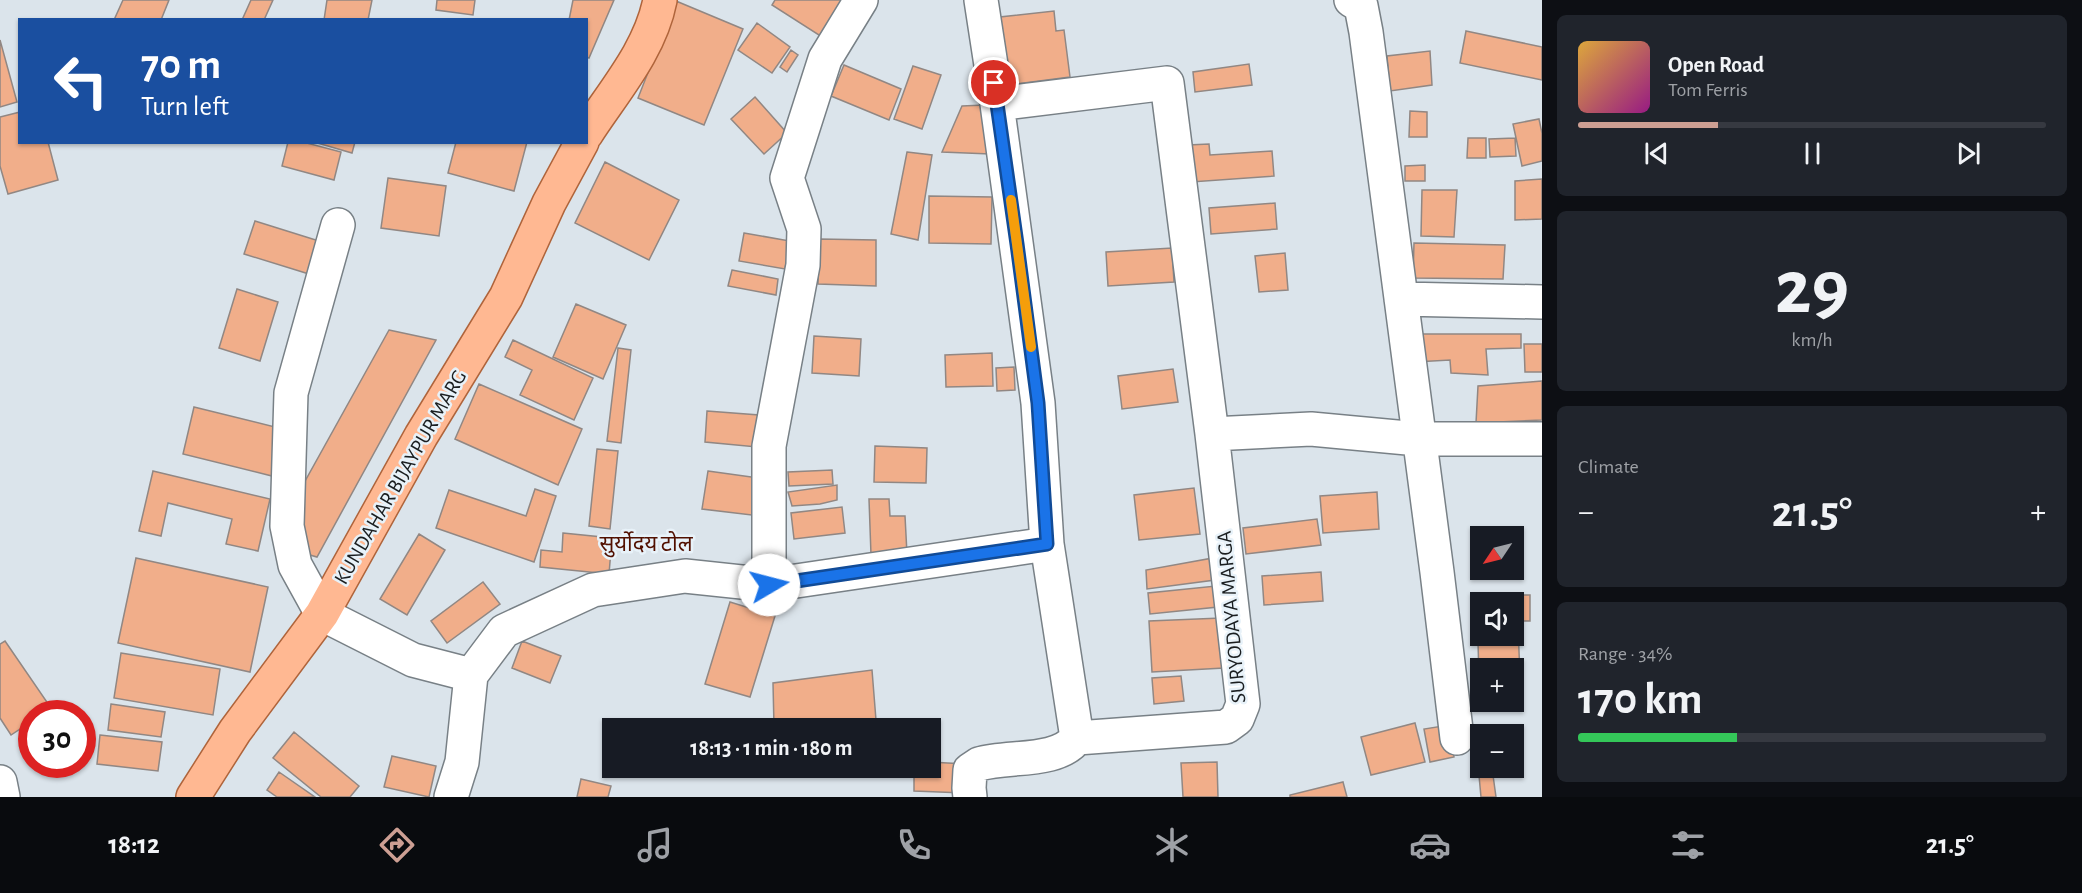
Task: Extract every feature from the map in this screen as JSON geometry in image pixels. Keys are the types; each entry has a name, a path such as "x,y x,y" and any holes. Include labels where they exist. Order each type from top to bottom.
{"main road":[{"path":"588,132 633,64 647,37 660,0"},
{"name":"KUNDAHAR BIJAYPUR MARG","path":"193,797 235,731 322,614 421,436 506,297 549,203 581,144"}],"street":[{"path":"769,585 769,446 803,264 804,229 786,178 825,59 861,0"},
{"path":"970,797 970,770 979,764 1057,752 1070,747 1077,738 1047,544 1038,403 981,0"},
{"path":"1351,0 1361,6 1366,32 1457,738"},
{"name":"SURYODAYA MARGA","path":"997,104 1167,83 1212,434 1243,704 1237,719 1226,727 1077,738"},
{"path":"338,225 291,393 287,525 295,565 322,614 414,660 471,675"},
{"path":"1401,299 1542,302"},
{"path":"1212,434 1311,429 1418,438 1542,439"},
{"path":"451,797 462,762 471,675 504,631 592,590 685,576 769,585 1047,544"},
{"path":"0,782 3,797"}],"building":[{"path":"123,0 169,0 162,18 115,18"},
{"path":"251,0 273,0 265,18 243,18"},
{"path":"327,0 372,0 368,18 324,18"},
{"path":"437,0 475,0 473,15 436,10"},
{"path":"573,0 614,0 589,58 588,18 569,18"},
{"path":"775,0 846,0 822,37 772,5"},
{"path":"676,1 743,29 704,125 638,98"},
{"path":"1054,11 1056,31 1064,30 1070,77 1009,85 1000,17"},
{"path":"757,23 790,47 772,73 738,50"},
{"path":"1466,31 1542,47 1542,80 1460,63"},
{"path":"0,40 17,102 0,107"},
{"path":"791,50 798,55 787,72 780,67"},
{"path":"1430,51 1432,85 1390,91 1387,56"},
{"path":"1249,64 1252,85 1195,92 1193,72"},
{"path":"844,65 901,89 889,120 831,96"},
{"path":"913,66 941,75 922,129 894,119"},
{"path":"755,97 787,133 764,154 731,119"},
{"path":"984,105 990,154 942,152 962,106"},
{"path":"1410,111 1427,112 1427,137 1409,137"},
{"path":"18,112 18,144 49,144 58,180 8,194 0,166 0,117"},
{"path":"1539,119 1542,133 1542,161 1522,166 1513,124"},
{"path":"1468,138 1486,138 1486,158 1467,158"},
{"path":"1515,138 1516,156 1490,157 1489,139"},
{"path":"288,144 311,144 341,152 334,180 282,166"},
{"path":"321,144 354,144 352,153"},
{"path":"455,144 526,144 514,191 448,173"},
{"path":"1209,144 1210,155 1272,151 1274,176 1191,182 1188,145"},
{"path":"907,152 932,155 918,240 891,234"},
{"path":"605,162 679,200 649,260 575,223"},
{"path":"1425,165 1425,181 1405,181 1405,166"},
{"path":"388,178 446,186 439,236 381,228"},
{"path":"1542,179 1542,219 1515,220 1515,181"},
{"path":"1422,190 1457,190 1454,237 1421,236"},
{"path":"929,196 992,197 991,244 929,243"},
{"path":"1275,203 1277,229 1211,234 1209,208"},
{"path":"255,221 319,241 309,274 244,254"},
{"path":"744,233 790,241 785,269 739,261"},
{"path":"819,239 876,240 876,286 818,284"},
{"path":"1414,243 1505,245 1503,279 1413,278"},
{"path":"1172,248 1174,282 1108,286 1106,252"},
{"path":"1285,253 1288,290 1259,292 1255,256"},
{"path":"732,270 778,279 776,295 728,286"},
{"path":"237,289 278,302 260,361 219,348"},
{"path":"576,304 626,325 603,379 553,357"},
{"path":"389,330 436,340 317,557 296,551 299,492"},
{"path":"1413,334 1521,334 1521,348 1486,349 1488,375 1451,373 1450,360 1415,362"},
{"path":"814,336 861,339 859,376 812,373"},
{"path":"513,340 593,378 574,420 520,395 532,370 505,357"},
{"path":"1524,344 1542,344 1542,372 1525,372"},
{"path":"618,348 631,350 621,443 607,441"},
{"path":"992,353 993,386 946,387 945,355"},
{"path":"1014,367 1015,390 997,391 996,368"},
{"path":"1173,369 1178,402 1122,409 1118,376"},
{"path":"1542,381 1542,420 1476,423 1478,386"},
{"path":"479,384 582,429 558,485 455,439"},
{"path":"194,407 283,429 272,476 183,454"},
{"path":"707,411 759,415 757,447 705,442"},
{"path":"875,446 927,448 926,483 874,482"},
{"path":"597,449 618,451 610,529 589,526"},
{"path":"832,470 833,484 789,486 788,472"},
{"path":"153,471 270,499 258,551 226,544 232,519 168,503 161,536 139,531"},
{"path":"708,471 765,479 760,516 702,509"},
{"path":"837,485 837,500 792,506 788,492"},
{"path":"1194,488 1200,534 1139,540 1134,495"},
{"path":"535,489 556,496 534,562 436,528 449,490 526,516"},
{"path":"1377,492 1379,529 1323,533 1320,496"},
{"path":"869,499 889,499 890,516 905,516 907,554 871,555"},
{"path":"842,507 845,533 794,539 791,513"},
{"path":"1317,519 1321,545 1246,554 1243,528"},
{"path":"563,533 612,538 609,574 540,567 541,550 562,552"},
{"path":"419,534 445,550 407,615 380,599"},
{"path":"136,558 268,587 250,672 118,643"},
{"path":"1213,558 1215,580 1147,589 1146,570"},
{"path":"1321,572 1323,601 1264,605 1262,576"},
{"path":"483,582 500,604 447,643 431,621"},
{"path":"1216,586 1218,607 1150,614 1148,593"},
{"path":"1524,595 1530,595 1530,621 1524,621"},
{"path":"730,602 775,616 750,697 705,684"},
{"path":"1221,618 1224,668 1152,672 1149,621"},
{"path":"5,641 46,700 18,700 18,730 11,735 0,718 0,644"},
{"path":"522,641 561,656 550,683 512,668"},
{"path":"1478,646 1519,646 1519,658 1478,658"},
{"path":"121,653 220,669 213,715 114,698"},
{"path":"872,670 876,718 774,718 773,683"},
{"path":"1181,676 1184,701 1154,704 1152,678"},
{"path":"111,704 165,712 161,737 108,730"},
{"path":"1415,723 1425,762 1371,775 1361,737"},
{"path":"1449,725 1454,757 1430,762 1424,729"},
{"path":"294,732 359,786 350,797 321,797 273,758"},
{"path":"100,735 162,742 158,771 97,764"},
{"path":"392,756 436,766 429,797 384,787"},
{"path":"1217,762 1218,797 1183,797 1181,763"},
{"path":"941,763 965,764 964,793 914,791 914,778 941,778"},
{"path":"279,772 315,797 277,797 267,790"},
{"path":"1479,778 1493,778 1496,797 1481,797"},
{"path":"581,779 611,786 608,797 577,797"},
{"path":"1343,782 1347,797 1290,797 1290,795"}],"slow traffic":[{"path":"1011,200 1031,347"}],"district":[{"name":"सुर्योदय टोल","path":"646,543"}],"route":[{"path":"769,585 1047,544 1038,403 994,83"}]}
